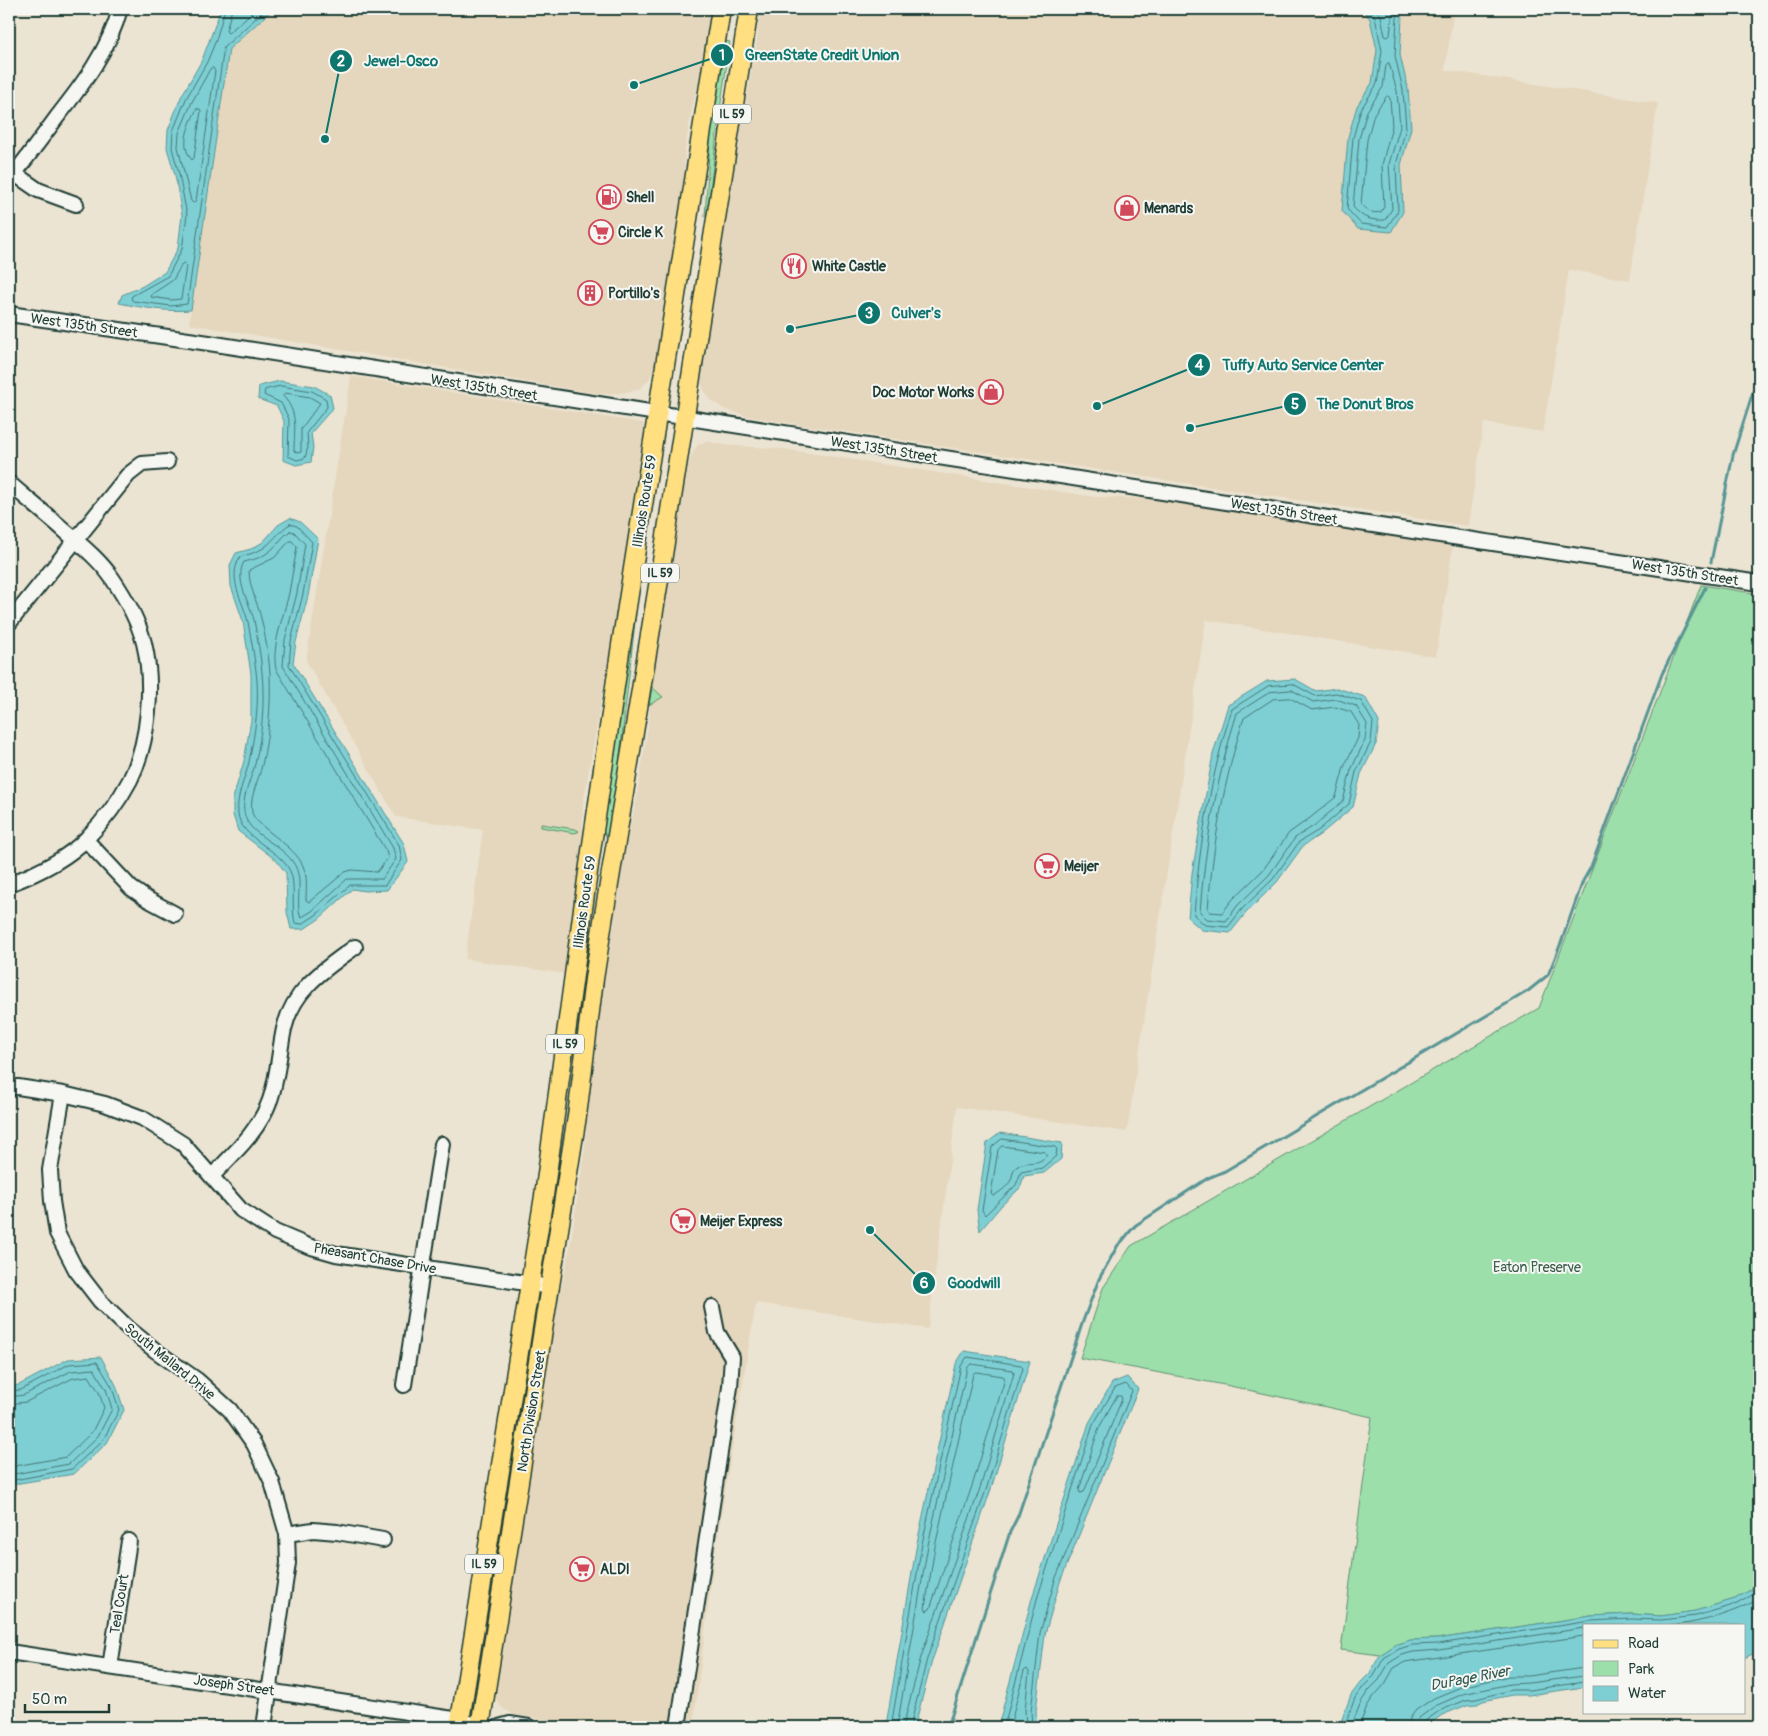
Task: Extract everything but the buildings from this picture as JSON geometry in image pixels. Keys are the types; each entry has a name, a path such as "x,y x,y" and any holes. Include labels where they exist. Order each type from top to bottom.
{"main road":[{"name":"Illinois Route 59","path":"556,1113 621,645 721,9"},
{"name":"Illinois Route 59","path":"579,1095 611,870 749,9"},
{"path":"594,829 611,870"},
{"name":"North Division Street","path":"481,1727 551,1287 579,1095"},
{"name":"North Division Street","path":"459,1723 556,1113"}],"street":[{"path":"76,204 38,190 11,175 85,82 116,26 120,9"},
{"name":"West 135th Street","path":"9,314 1759,583"},
{"path":"9,622 128,475 142,464 167,462"},
{"path":"9,483 94,556 112,577 129,607 144,643 149,680 148,713 142,749 130,780 111,811 86,840 55,863 28,877 9,884"},
{"path":"86,840 131,888 175,914"},
{"path":"212,1176 247,1141 270,1102 276,1080 284,1027 295,1000 318,974 355,947"},
{"name":"Pheasant Chase Drive","path":"9,1087 63,1094 106,1104 142,1118 182,1144 241,1210 275,1232 308,1246 336,1254 551,1287"},
{"name":"South Mallard Drive","path":"63,1094 50,1170 52,1202 57,1233 76,1270 100,1301 129,1329 197,1380 230,1410 254,1444 272,1482 287,1534 288,1563 264,1727"},
{"path":"404,1386 442,1144"},
{"path":"678,1727 730,1387 732,1357 717,1332 712,1307"},
{"path":"287,1534 313,1530 383,1540"},
{"name":"Teal Court","path":"110,1667 128,1541"},
{"name":"Joseph Street","path":"9,1652 269,1690 481,1727"},
{"path":"499,1727 510,1724 529,1727"}],"shaded area":[{"path":"273,9 712,9 712,24 692,109 685,149 684,195 662,335 655,367 649,380 639,389 622,393 599,394 189,324 229,48"},
{"path":"759,9 1454,9 1445,70 1658,103 1630,280 1569,270 1543,432 1484,423 1468,526 750,417 724,409 710,400 702,386 701,356 758,33"},
{"path":"351,376 649,424 583,805 582,862 565,974 465,959 483,830 396,817 306,661"},
{"path":"706,441 724,445 784,449 1096,497 1158,499 1453,546 1436,657 1206,620 1127,1132 957,1107 928,1329 756,1303 715,1553 693,1727 592,1727 514,1715 502,1708 495,1697 493,1685 547,1355 570,1247 585,1147 591,1053 609,916 636,802 649,719 653,661 686,467 695,448"}],"green space":[{"path":"725,41 730,42 707,216 705,216 711,124"},
{"name":"Eaton Preserve","path":"1701,585 1759,594 1759,1585 1735,1599 1696,1611 1661,1616 1632,1614 1591,1616 1437,1639 1411,1640 1397,1644 1380,1655 1341,1650 1372,1417 1230,1386 1080,1358 1103,1288 1131,1246 1539,1008"},
{"path":"633,613 636,613 609,841 601,827"},
{"path":"652,687 663,697 649,705"},
{"path":"541,824 579,831 574,833 541,827"},
{"path":"595,873 586,979 574,1070 585,979"},
{"path":"565,1140 544,1268 539,1267 551,1194"}],"water":[{"path":"221,9 273,9 229,49 191,310 155,309 119,303 122,295 143,286 165,272 178,248 182,215 175,175 167,148 168,130 181,97 202,60"},
{"path":"1362,9 1404,9 1400,55 1408,89 1411,128 1401,165 1403,212 1391,232 1358,229 1342,211 1348,137 1357,106 1372,83 1377,50 1370,19"},
{"path":"280,381 314,386 330,395 333,408 311,433 313,447 311,462 296,465 283,460 284,421 277,406 258,399 259,386"},
{"path":"290,518 300,522 318,539 293,663 404,844 408,862 387,890 365,891 352,889 319,919 304,929 291,929 287,912 286,873 276,860 238,831 233,815 233,798 244,761 251,720 251,674 243,621 231,586 230,565 236,553 251,549 263,542 278,525"},
{"path":"1295,679 1316,691 1337,688 1365,697 1379,722 1376,744 1361,774 1353,807 1321,834 1303,846 1277,882 1246,913 1230,933 1202,930 1188,918 1192,873 1213,754 1228,705 1267,681"},
{"path":"1000,1133 1062,1143 1061,1159 1044,1173 1024,1176 1020,1188 1001,1206 980,1231 977,1210 987,1143"},
{"path":"964,1351 1030,1361 991,1489 932,1661 915,1725 913,1727 888,1727 886,1725 917,1543 956,1364"},
{"path":"101,1357 116,1385 124,1410 107,1443 74,1474 9,1486 9,1386 19,1385 68,1359"},
{"path":"1127,1377 1138,1389 1060,1582 1045,1634 1036,1711 1037,1727 999,1727 1032,1598 1089,1423 1112,1383"},
{"name":"DuPage River","path":"1759,1585 1759,1651 1746,1657 1746,1624 1583,1624 1583,1687 1529,1695 1512,1695 1467,1705 1442,1715 1425,1727 1339,1727 1351,1695 1370,1673 1380,1655 1397,1644 1411,1640 1437,1639 1591,1616 1632,1614 1661,1616 1695,1611 1735,1599"}],"waterway":[{"path":"1711,562 1733,455 1759,373"},
{"path":"948,1727 1010,1532 1018,1516 1083,1321 1099,1279 1118,1245 1136,1225 1208,1178 1225,1171 1528,991 1548,975 1583,881 1591,867 1662,674 1705,588"}],"place":[{"name":"GreenState Credit Union","path":"634,85"},
{"name":"Jewel-Osco","path":"325,139"},
{"name":"Shell","path":"609,197"},
{"name":"Menards","path":"1127,208"},
{"name":"Circle K","path":"601,232"},
{"name":"White Castle","path":"794,266"},
{"name":"Portillo's","path":"590,293"},
{"name":"Culver's","path":"790,329"},
{"name":"Doc Motor Works","path":"991,392"},
{"name":"Tuffy Auto Service Center","path":"1097,406"},
{"name":"The Donut Bros","path":"1190,428"},
{"name":"Meijer","path":"1047,866"},
{"name":"Meijer Express","path":"683,1221"},
{"name":"Goodwill","path":"870,1230"},
{"name":"ALDI","path":"582,1569"}]}
